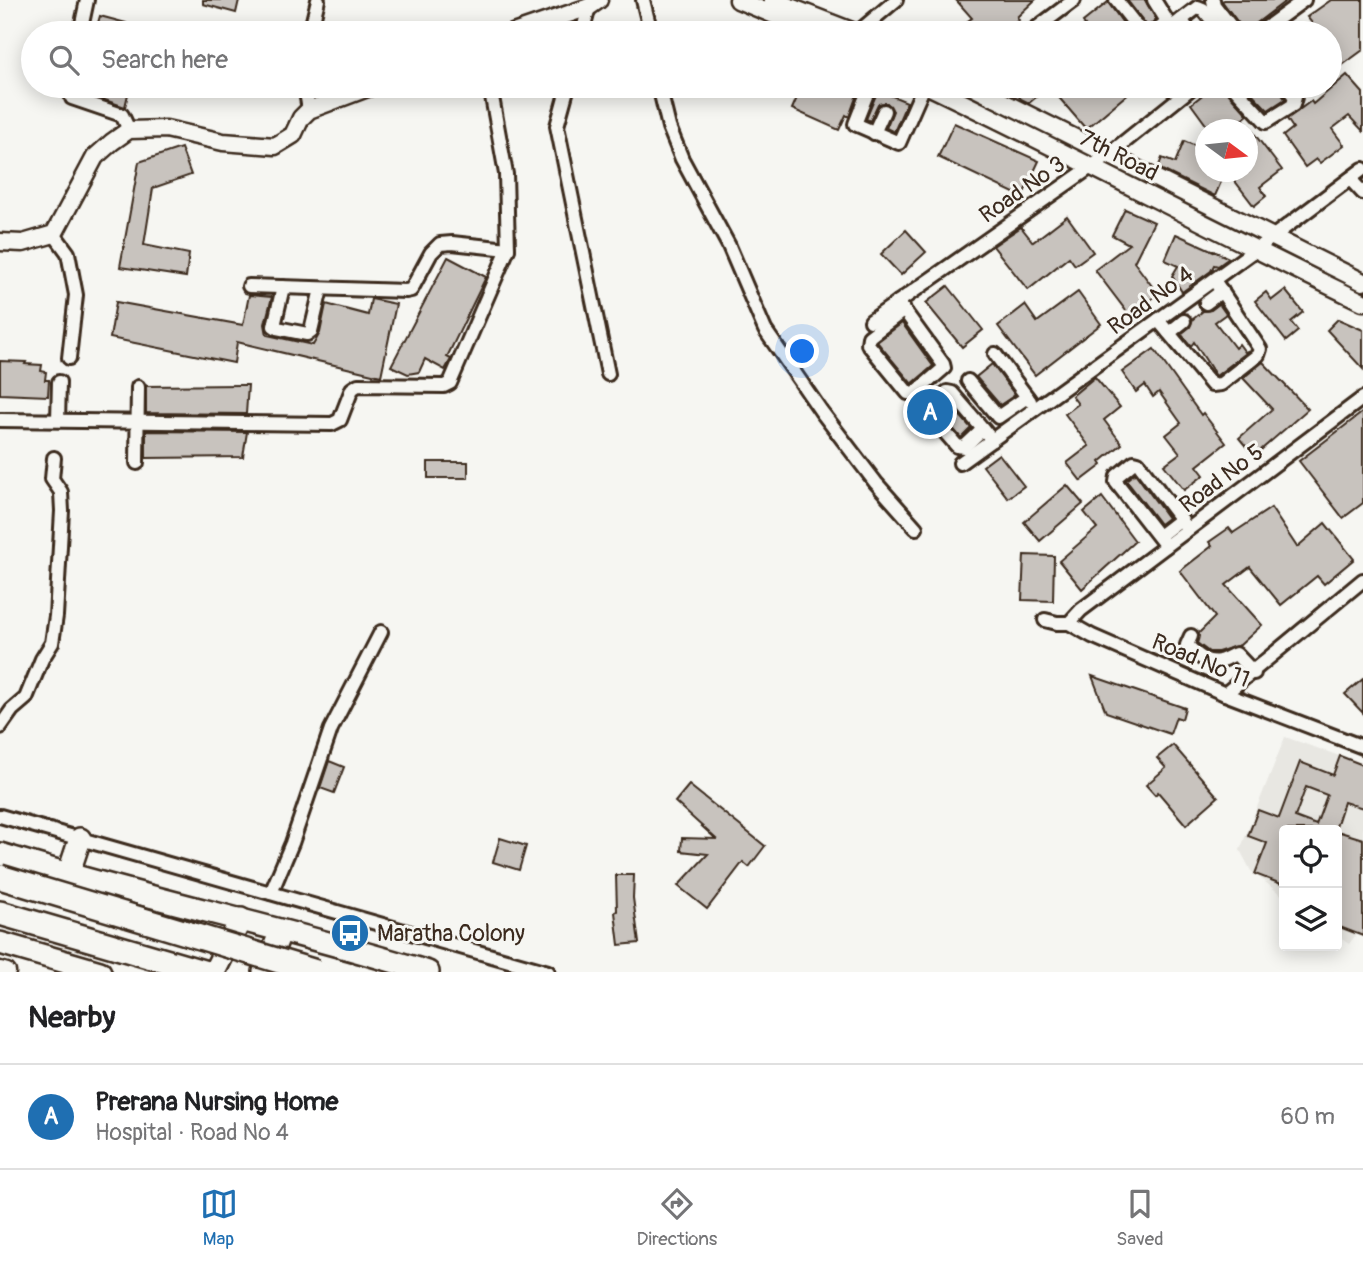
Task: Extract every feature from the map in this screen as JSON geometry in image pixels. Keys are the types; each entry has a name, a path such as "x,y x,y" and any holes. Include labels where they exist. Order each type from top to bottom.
{"highway":[{"path":"68,875 80,839"},
{"path":"0,854 68,875 348,947 428,972"},
{"path":"0,877 316,972"},
{"path":"0,913 203,972"},
{"path":"214,972 241,919"},
{"path":"264,972 281,930"},
{"path":"0,943 100,972"}],"street":[{"path":"83,21 87,0"},
{"path":"313,21 318,0"},
{"path":"643,0 648,21"},
{"path":"738,0 788,21"},
{"path":"772,0 826,21"},
{"path":"871,21 895,0"},
{"path":"1046,21 1074,0"},
{"path":"1116,0 1133,21"},
{"path":"1154,0 1167,21"},
{"path":"1213,0 1227,21"},
{"path":"1266,21 1297,1"},
{"path":"1273,21 1297,1"},
{"path":"545,21 594,3"},
{"path":"587,21 594,3"},
{"path":"1181,20 1198,7 1212,21"},
{"path":"75,98 122,115 129,131"},
{"path":"307,98 309,110"},
{"path":"0,242 23,243 54,234 95,158 129,131 166,129 223,142 275,146 293,135 301,118 309,110 341,98"},
{"path":"0,420 332,424 340,420 352,388 358,385 444,386 450,383 508,249 506,174 492,98"},
{"path":"565,98 557,125 608,374"},
{"path":"662,98 669,127 678,148 729,246 765,330 829,421 916,528"},
{"path":"865,98 855,124 896,143 902,141 921,98"},
{"name":"7th Road","path":"969,98 1255,250 1363,302"},
{"path":"995,98 1363,282"},
{"name":"Road No 3","path":"871,321 901,306 1108,155 1179,98"},
{"path":"1243,98 1266,122 1293,105 1294,98"},
{"path":"874,133 884,111"},
{"name":"Road No 4","path":"960,463 987,435 1035,408 1363,169"},
{"path":"1350,179 1363,193"},
{"path":"54,234 68,253 76,295 69,358"},
{"path":"249,286 405,292 411,290 431,253 440,244 508,249"},
{"path":"1158,320 1212,385 1221,384 1258,355 1260,349 1214,280"},
{"path":"283,287 274,326 306,334 311,331 321,289"},
{"path":"1206,303 1222,291"},
{"path":"901,306 944,368 914,394 908,393 867,344 869,337 901,306"},
{"path":"1169,333 1184,321"},
{"path":"995,354 1035,408"},
{"path":"968,381 998,417 1010,403 1027,397"},
{"path":"58,420 60,382"},
{"path":"137,463 138,387"},
{"path":"947,392 951,393 987,435 964,447 957,446 929,410 947,392"},
{"name":"Road No 5","path":"1069,623 1162,541 1363,398"},
{"path":"0,727 12,710 26,698 42,659 52,643 62,512 61,492 52,479 54,458"},
{"path":"1162,541 1116,482 1117,476 1134,462 1138,463 1185,524"},
{"path":"1226,694 1363,580"},
{"path":"1045,620 1069,623"},
{"name":"Road No 11","path":"1069,623 1092,636 1226,694 1363,747"},
{"path":"271,893 292,843 331,729 382,632"},
{"path":"1191,636 1187,645 1200,658 1213,662 1222,661 1236,654 1254,673"},
{"path":"0,816 548,972"},
{"path":"0,970 7,972"}],"shaded area":[{"path":"1285,737 1363,764 1363,925 1349,944 1342,939 1342,825 1279,825 1279,893 1251,871 1240,850"}],"building":[{"path":"203,0 239,0 236,13 203,4"},
{"path":"956,0 1035,0 1017,17 1018,21 968,21 972,18"},
{"path":"1127,0 1145,0 1156,19 1143,21"},
{"path":"1287,0 1259,21 1237,21 1222,1"},
{"path":"1331,0 1363,0 1363,50 1342,65 1342,21 1310,21 1307,17"},
{"path":"1108,2 1121,21 1084,21"},
{"path":"100,16 119,21 99,21"},
{"path":"1347,75 1363,93 1363,131 1349,116 1332,129 1344,145 1320,163 1316,159 1305,167 1283,136 1293,128 1287,119 1311,101 1313,104 1320,98 1342,98 1342,79"},
{"path":"102,98 127,98 125,107"},
{"path":"797,98 856,98 849,117 846,115 839,130 792,109"},
{"path":"875,98 897,98 907,102 894,132 886,128 893,111 887,103 878,104 870,121 866,119"},
{"path":"1020,98 1035,98 1029,103"},
{"path":"1059,98 1123,98 1086,129"},
{"path":"1199,98 1232,98 1248,115 1243,119 1202,119 1191,104"},
{"path":"1256,98 1284,98 1285,99 1268,110"},
{"path":"954,123 1039,161 1022,197 938,157"},
{"path":"1258,139 1282,170 1260,187 1266,196 1254,206 1236,182 1258,182"},
{"path":"1184,141 1195,146 1195,182 1221,182 1215,196 1158,168 1162,158 1175,163"},
{"path":"181,148 191,175 153,188 144,245 189,254 186,277 120,267 139,162"},
{"path":"1125,209 1154,222 1134,262 1158,294 1130,316 1095,270 1129,244 1112,235"},
{"path":"1067,216 1093,252 1075,265 1069,257 1028,290 993,246 1021,227 1033,242"},
{"path":"906,230 926,252 901,275 881,254"},
{"path":"1176,234 1229,258 1218,266 1214,265 1211,271 1182,292 1172,276 1178,266 1165,260"},
{"path":"448,257 486,277 447,357 451,359 445,370 425,359 419,372 408,374 391,366"},
{"path":"948,286 983,330 962,347 926,303"},
{"path":"1285,290 1303,312 1291,322 1298,331 1286,341 1255,301 1266,292 1272,300"},
{"path":"1078,292 1101,324 1035,375 998,326 1025,305 1037,322"},
{"path":"249,295 272,297 265,324 267,335 313,345 320,333 326,304 368,315 371,299 396,304 381,376 237,342 234,363 110,338 116,302 243,325"},
{"path":"1219,304 1226,314 1215,322 1235,348 1239,344 1245,352 1250,350 1216,376 1194,342 1191,346 1181,334 1203,311 1211,310"},
{"path":"1338,319 1363,330 1363,369 1327,330"},
{"path":"902,323 933,366 912,384 877,342"},
{"path":"1154,349 1201,415 1203,413 1226,443 1197,466 1204,475 1184,490 1164,465 1180,453 1166,435 1181,423 1159,392 1153,397 1145,385 1136,392 1122,372"},
{"path":"0,361 42,365 41,371 46,372 45,380 49,380 48,396 0,394"},
{"path":"1263,362 1308,409 1254,456 1239,438 1272,409 1243,378"},
{"path":"992,364 1015,395 1000,405 976,377"},
{"path":"1095,377 1120,407 1104,420 1122,444 1100,462 1102,465 1081,481 1067,463 1089,446 1065,414 1078,404 1072,396"},
{"path":"248,385 246,414 146,413 146,386"},
{"path":"949,403 971,428 961,438 939,412"},
{"path":"1363,412 1363,503 1343,518 1299,461"},
{"path":"146,431 247,432 243,457 146,458"},
{"path":"999,454 1024,486 1008,498 983,466"},
{"path":"428,462 468,462 468,478 428,478"},
{"path":"1135,473 1168,518 1160,524 1126,480"},
{"path":"1067,485 1083,504 1040,541 1024,522"},
{"path":"1102,497 1135,541 1082,589 1059,561 1097,528 1084,512"},
{"path":"1271,508 1297,547 1325,523 1354,559 1324,584 1317,576 1281,605 1250,567 1226,585 1262,625 1240,645 1209,652 1197,643 1199,633 1215,617 1180,571 1212,546 1209,542 1229,528 1233,533"},
{"path":"1024,555 1054,556 1053,601 1022,600"},
{"path":"1092,676 1185,708 1182,719 1176,717 1170,734 1106,712"},
{"path":"1363,679 1363,713 1345,694"},
{"path":"1173,745 1218,797 1186,825 1158,792 1155,795 1146,785 1166,768 1157,758"},
{"path":"1340,756 1363,765 1363,808 1344,802 1337,825 1316,825 1279,825 1279,883 1255,874 1267,843 1248,836 1258,810 1279,818 1300,762 1333,775","holes":["1306,787 1327,795 1316,825 1295,817"]},
{"path":"329,761 344,767 334,793 320,788"},
{"path":"689,785 765,846 749,867 743,862 707,909 678,886 708,854 681,851 682,838 716,839 675,802"},
{"path":"1342,833 1363,839 1363,936 1342,928"},
{"path":"500,838 526,846 519,870 493,862"},
{"path":"616,875 634,875 633,898 639,943 619,945 615,912"}],"place":[{"name":"Prerana Nursing Home","path":"930,412"},
{"name":"Maratha Colony","path":"350,933"}]}
